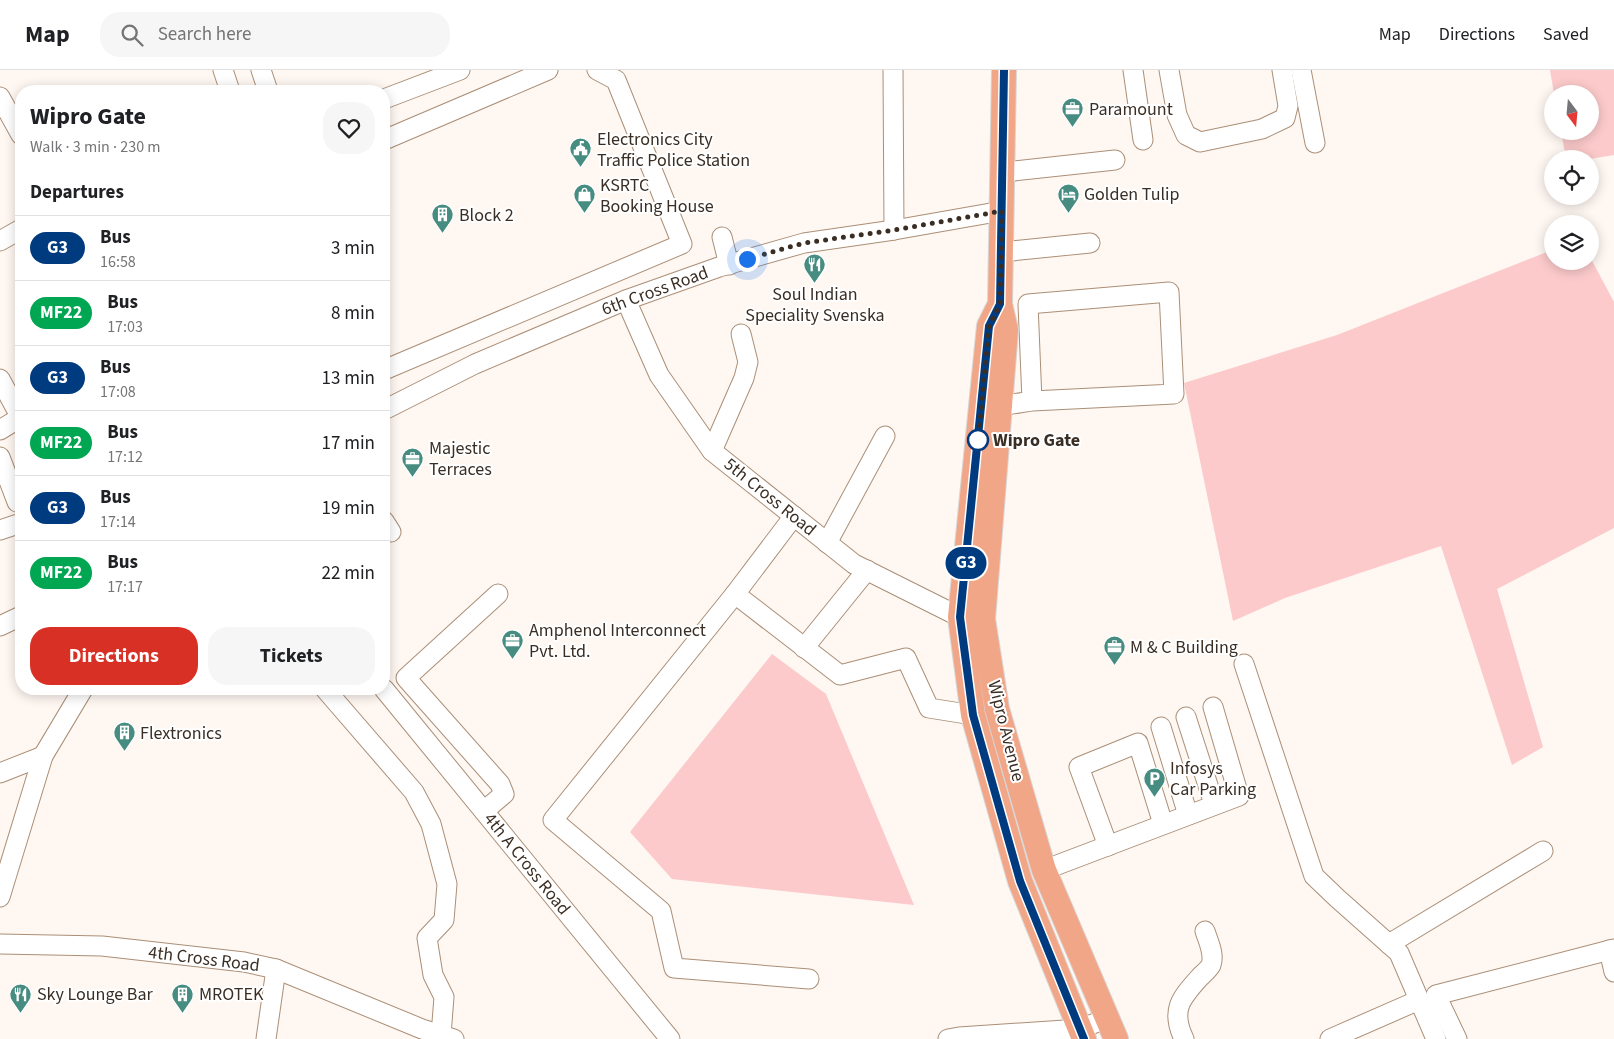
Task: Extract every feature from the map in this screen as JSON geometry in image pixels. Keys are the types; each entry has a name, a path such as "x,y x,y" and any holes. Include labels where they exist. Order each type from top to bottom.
{"main road":[{"name":"Wipro Avenue","path":"1004,70 1000,304 1006,330 1000,406 972,618 1044,870 1112,1029"},
{"name":"Wipro Avenue","path":"1000,304 989,326 972,618 973,715 1020,881 1082,1034"}],"street":[{"path":"223,70 228,85"},
{"path":"261,70 266,85"},
{"path":"390,96 460,70"},
{"path":"390,137 548,70"},
{"path":"390,367 682,244 616,80 597,70"},
{"path":"893,70 894,230"},
{"path":"1133,70 1143,140"},
{"path":"1169,70 1177,115 1186,135 1200,142 1262,130 1285,118 1288,106 1282,70"},
{"path":"1301,70 1315,143"},
{"path":"0,96 15,124"},
{"path":"1003,171 1115,160"},
{"name":"6th Cross Road","path":"390,407 475,364 626,300 729,265 804,243 894,230 1002,211"},
{"path":"0,241 15,232"},
{"path":"722,237 729,265"},
{"path":"1002,252 1090,243"},
{"path":"1000,406 1032,402 1174,394 1169,292 1028,304 1032,402"},
{"name":"5th Cross Road","path":"626,300 659,375 712,451 854,564 972,618"},
{"path":"712,451 744,378 748,362 741,334"},
{"path":"0,379 15,407"},
{"path":"0,430 15,421"},
{"path":"827,542 885,436"},
{"path":"0,457 15,493"},
{"path":"794,516 735,594 553,820 661,912 674,968 809,979"},
{"path":"0,530 15,525"},
{"path":"804,648 867,570"},
{"path":"390,687 406,678 498,594"},
{"path":"735,594 840,675 906,658 929,708 973,715"},
{"path":"0,626 15,619"},
{"path":"1244,664 1314,876 1336,898 1399,953 1436,1039"},
{"path":"406,678 500,784 504,794 484,811"},
{"path":"0,897 43,756 79,695"},
{"path":"330,695 414,792 431,824 447,884 444,920 427,938 433,975 444,997 448,1037"},
{"name":"4th A Cross Road","path":"389,695 670,1039"},
{"path":"1044,870 1239,796 1213,707"},
{"path":"1186,717 1214,804"},
{"path":"1161,727 1188,815"},
{"path":"1108,846 1079,767 1138,743 1163,824"},
{"path":"0,773 43,756"},
{"path":"1390,944 1543,851"},
{"path":"1184,1039 1178,1026 1177,1012 1180,1001 1211,966 1212,955 1204,930"},
{"name":"4th Cross Road","path":"0,944 102,946 244,962 276,969 422,1029 448,1037"},
{"path":"1456,1039 1436,995 1611,950 1614,972"},
{"path":"266,1039 276,969"},
{"path":"1330,1039 1369,1031 1419,1000"},
{"path":"948,1039 959,1037 1082,1034 1112,1029"}],"shaded area":[{"path":"1550,70 1614,70 1614,155 1599,158 1599,150 1564,150 1563,140 1599,140 1599,85 1552,85"},
{"path":"1544,253 1544,270 1597,270 1614,302 1614,528 1497,589 1543,747 1512,765 1441,546 1285,598 1233,621 1184,383 1337,335"},
{"path":"772,654 826,694 914,905 672,879 630,832"}],"bus line":[{"name":"G3","path":"1004,70 1000,304 989,326 960,617 973,715 1020,881 1084,1039"}],"place":[{"name":"Paramount","path":"1073,128"},
{"name":"Electronics City Traffic Police Station","path":"581,168"},
{"name":"Golden Tulip","path":"1068,213"},
{"name":"KSRTC Booking House","path":"584,214"},
{"name":"Block 2","path":"443,234"},
{"name":"Soul Indian Speciality Svenska","path":"815,283"},
{"name":"Wipro Gate","path":"978,440"},
{"name":"Majestic Terraces","path":"413,477"},
{"name":"Amphenol Interconnect Pvt. Ltd.","path":"513,659"},
{"name":"M & C Building","path":"1114,666"},
{"name":"Flextronics","path":"124,752"},
{"name":"Infosys Car Parking","path":"1154,797"},
{"name":"Sky Lounge Bar","path":"21,1013"},
{"name":"MROTEK","path":"183,1013"}],"route":[{"path":"747,259 804,243 894,230 1002,211 1000,304 989,326 978,442 978,440"}]}
